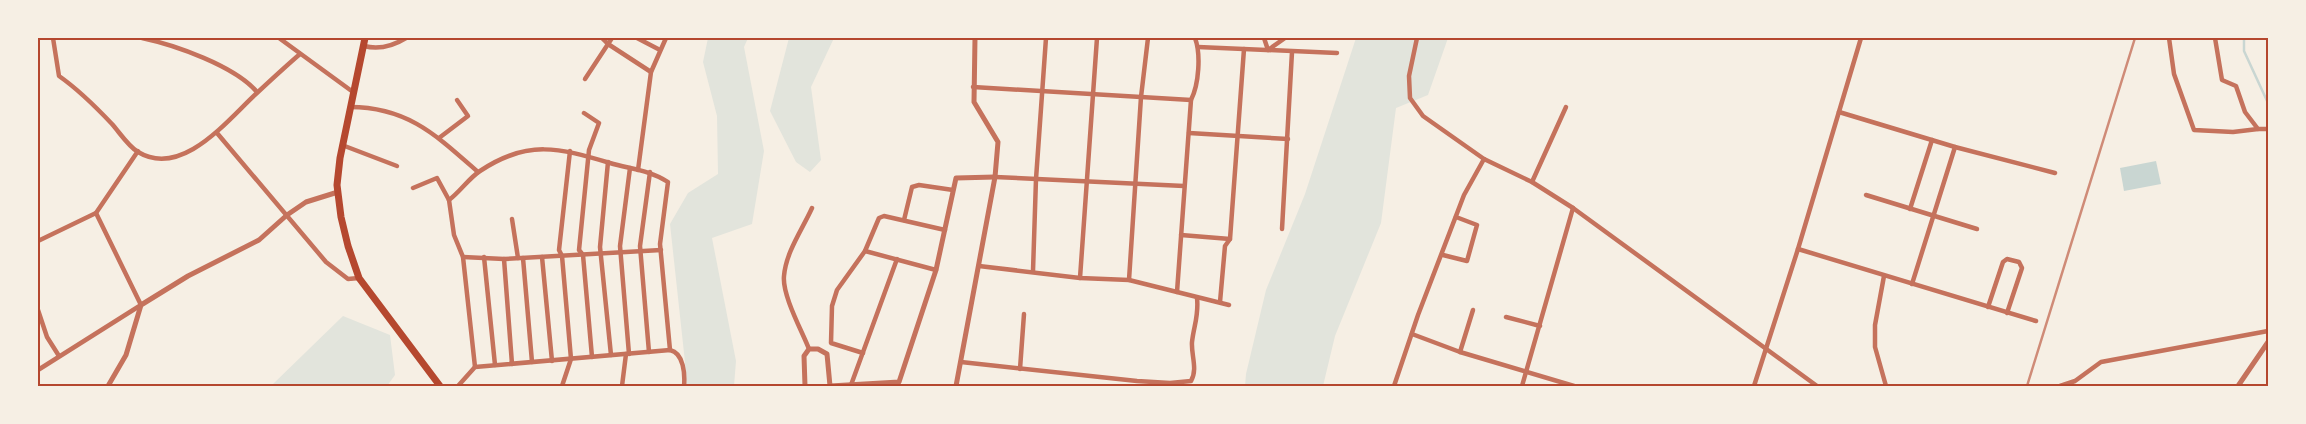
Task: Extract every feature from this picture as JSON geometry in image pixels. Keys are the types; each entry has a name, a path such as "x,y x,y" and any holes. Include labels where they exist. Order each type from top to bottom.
{"highway":[{"path":"365,38 342,145 338,192 345,237 359,278 440,386"}],"street":[{"path":"53,38 59,76 80,91 138,152 156,158 173,157 188,152 217,133 257,92 300,54"},
{"path":"142,38 165,43 226,69 249,82 257,92"},
{"path":"279,38 353,92"},
{"path":"364,46 374,48 395,45 406,38"},
{"path":"602,38 608,44 651,72"},
{"path":"585,79 612,38"},
{"path":"638,38 660,50"},
{"path":"638,170 651,72 666,38"},
{"path":"956,386 995,177 998,142 974,102 975,38"},
{"path":"1033,271 1036,179 1046,38"},
{"path":"1080,278 1097,38"},
{"path":"1130,280 1141,97 1148,38"},
{"path":"1177,292 1184,186 1192,100 1195,92 1198,47 1195,38"},
{"path":"1264,38 1268,50"},
{"path":"1268,50 1285,38"},
{"path":"1417,38 1409,76 1410,98 1423,116 1484,159 1532,182 1573,208 1817,386"},
{"path":"1754,386 1798,249 1861,38"},
{"path":"2170,38 2174,74 2194,130 2233,132 2268,129"},
{"path":"2215,38 2222,80 2236,86 2245,112 2258,129"},
{"path":"1198,47 1337,53"},
{"path":"1220,302 1226,246 1230,239 1244,49"},
{"path":"1282,230 1292,52"},
{"path":"973,88 1192,100"},
{"path":"439,138 468,116 457,100"},
{"path":"349,107 372,107 390,112 424,127 478,172"},
{"path":"1532,182 1566,107"},
{"path":"1839,112 1955,147 2055,174"},
{"path":"584,113 599,123 589,150 590,156 580,250 592,357"},
{"path":"217,133 326,262 348,279 359,278"},
{"path":"1189,133 1288,139"},
{"path":"1910,209 1932,140"},
{"path":"342,145 397,166"},
{"path":"1912,284 1955,147"},
{"path":"449,200 463,190 478,172 508,156 524,151 552,148 650,172 668,182 660,250 670,350"},
{"path":"562,386 571,359 560,250 570,151"},
{"path":"38,241 96,213 138,152"},
{"path":"1394,386 1464,195 1484,159"},
{"path":"608,162 600,247 611,356"},
{"path":"622,386 628,354 620,246 630,168"},
{"path":"649,352 640,246 650,172"},
{"path":"809,349 818,349 827,354 830,386 898,382 936,270 956,178 995,177 1184,186"},
{"path":"413,188 437,178 449,200 454,235 463,257 475,367"},
{"path":"904,220 912,187 919,185 953,190"},
{"path":"38,370 96,336 188,276 259,240 287,214 317,197 338,192"},
{"path":"1866,195 1977,229"},
{"path":"809,349 788,297 783,278 788,256 812,208"},
{"path":"1522,386 1573,208"},
{"path":"96,213 142,305 126,355 108,386"},
{"path":"863,353 831,342 832,306 837,290 865,250 879,218 884,216 945,230"},
{"path":"1443,255 1467,261 1477,225 1456,217"},
{"path":"512,218 520,258 532,362"},
{"path":"1181,236 1230,239"},
{"path":"1798,249 2036,321"},
{"path":"463,257 504,259 622,254 660,250"},
{"path":"865,250 936,270"},
{"path":"484,257 495,366"},
{"path":"542,257 552,361"},
{"path":"504,259 512,364"},
{"path":"851,385 898,259"},
{"path":"1988,307 2003,262 2007,259 2018,262 2022,268 2007,313"},
{"path":"979,266 1080,278 1130,280 1229,305"},
{"path":"1884,276 1875,325 1875,347 1886,386"},
{"path":"961,362 1137,381 1170,383 1191,381 1195,375 1192,342 1199,313 1197,298"},
{"path":"38,310 47,337 59,356"},
{"path":"1460,352 1473,310"},
{"path":"1020,369 1024,314"},
{"path":"1506,317 1540,326"},
{"path":"2060,386 2075,381 2101,362 2268,331"},
{"path":"1412,334 1460,352 1574,386"},
{"path":"2238,386 2268,342"},
{"path":"805,386 804,356 809,349"},
{"path":"458,386 475,367 670,350 680,357 684,386"}],"shaded area":[{"path":"708,38 748,38 744,47 764,151 752,224 712,238 736,361 734,386 684,386 685,362 670,224 688,193 718,174 717,116 703,62"},
{"path":"789,38 834,38 811,87 821,160 810,172 796,162 770,111"},
{"path":"1356,38 1448,38 1428,95 1396,108 1381,223 1335,336 1323,386 1245,386 1246,374 1266,290 1305,194"},
{"path":"2156,161 2161,184 2124,191 2120,168"},
{"path":"343,316 390,335 395,375 387,386 271,386"}],"waterway":[{"path":"2244,38 2244,51 2268,103"}],"railway":[{"path":"2027,386 2135,38"}]}
